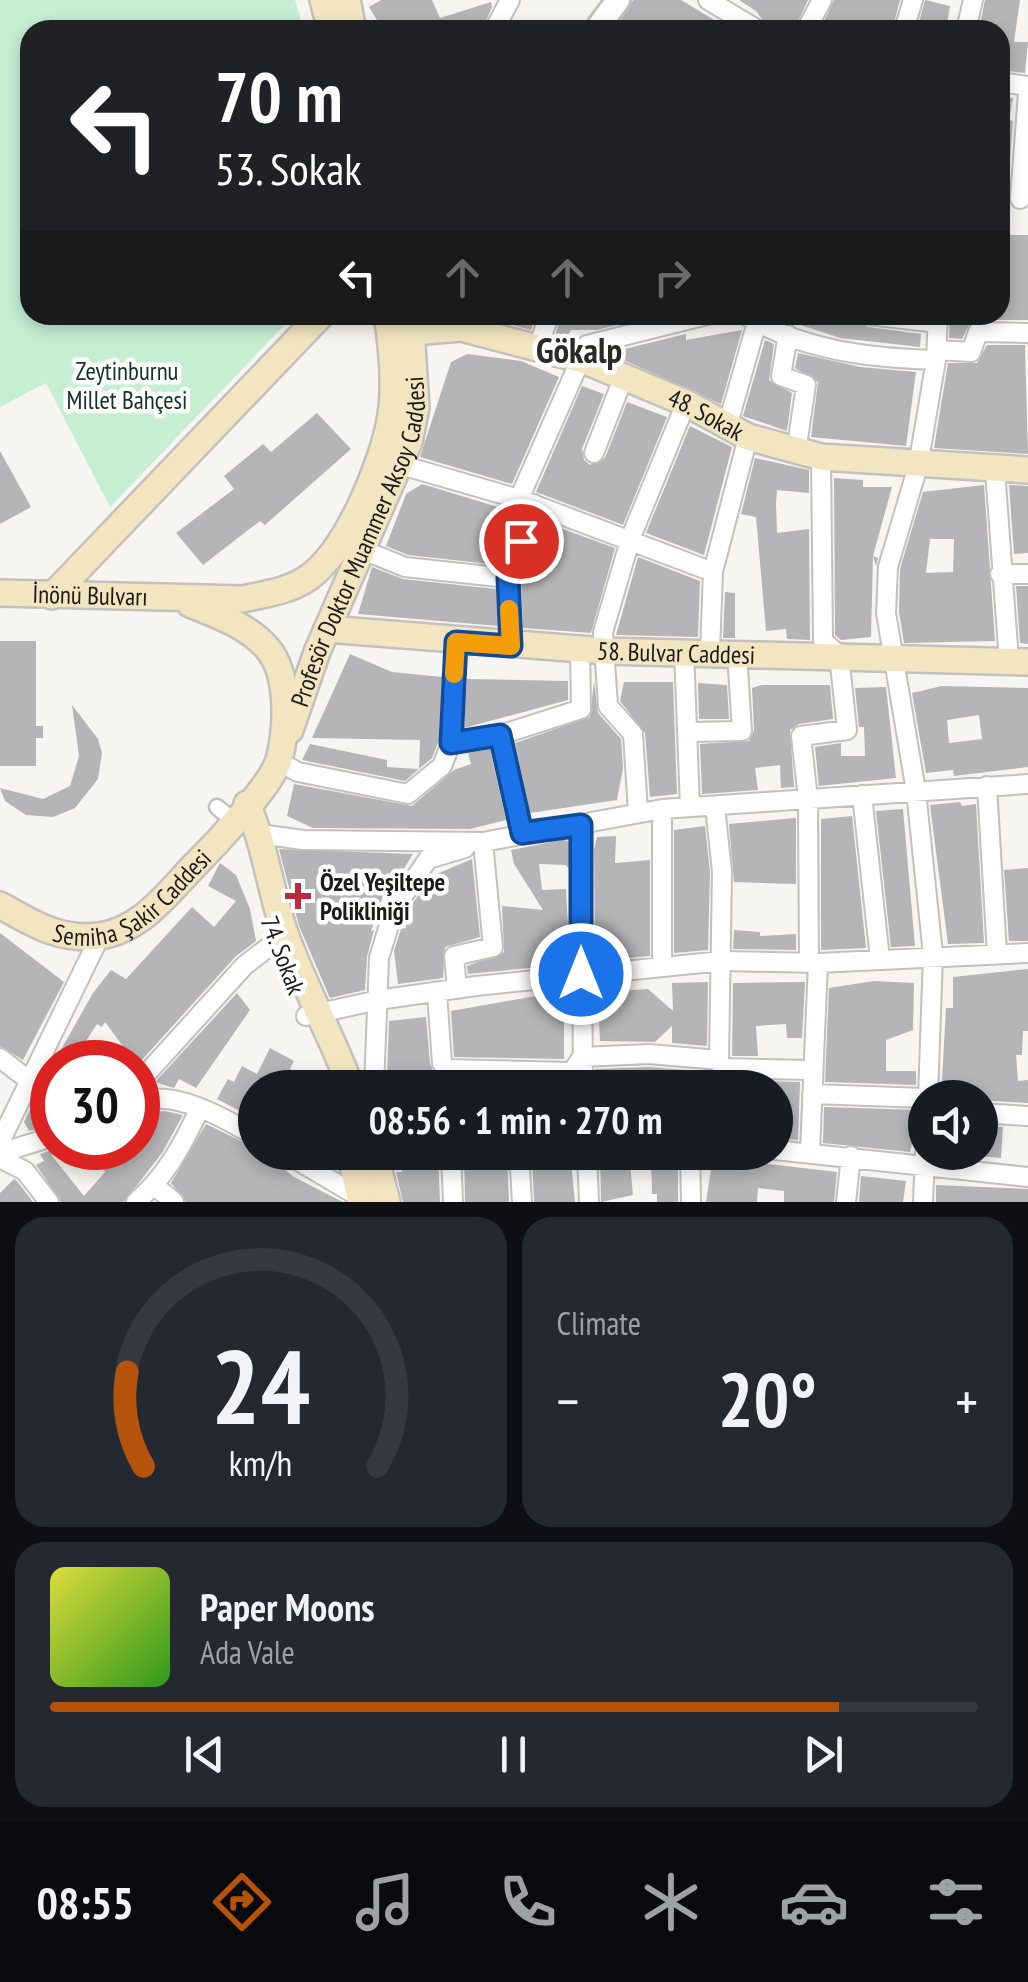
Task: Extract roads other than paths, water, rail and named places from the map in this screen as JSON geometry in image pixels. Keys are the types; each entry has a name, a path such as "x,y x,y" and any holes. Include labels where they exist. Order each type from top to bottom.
{"main road":[{"path":"52,596 313,325"},
{"name":"Profesör Doktor Muammer Aksoy Caddesi","path":"278,762 327,629 401,465 416,407 400,325"},
{"name":"Profesör Doktor Muammer Aksoy Caddesi","path":"182,600 274,593 308,578 327,562 365,490 387,433 400,325"},
{"name":"48. Sokak","path":"475,325 583,360 686,403 737,432 808,454 918,466 1028,470"},
{"name":"İnönü Bulvarı","path":"0,594 182,600"},
{"path":"182,600 253,634 275,660 284,704 278,762"},
{"name":"58. Bulvar Caddesi","path":"327,629 592,650 1019,662"},
{"name":"Semiha Şakir Caddesi","path":"0,905 40,930 100,936 137,924 278,762"},
{"name":"74. Sokak","path":"233,811 260,834 327,1070"},
{"name":"74. Sokak","path":"233,811 247,844 274,943 311,1014 334,1040 345,1070"},
{"path":"358,1170 370,1200"},
{"path":"370,1200 372,1170"}],"street":[{"path":"708,0 741,20"},
{"path":"1024,199 1028,89"},
{"path":"538,348 545,325"},
{"path":"511,646 508,578 526,502 586,346 667,325"},
{"path":"690,807 688,732 697,651 737,432 750,325"},
{"path":"765,325 864,358 971,352 978,332 1028,332"},
{"path":"928,1080 933,955 916,791 890,658 888,567 918,466 937,355 938,325"},
{"path":"788,335 781,376 806,386 822,641 838,655 846,730 801,736 808,800 814,963 810,1152"},
{"path":"594,453 624,376"},
{"path":"451,743 500,735 582,709 592,650 603,632 630,538 686,403"},
{"path":"401,465 526,502 713,572"},
{"path":"995,470 1000,574 1019,662"},
{"path":"363,550 405,568 508,578"},
{"path":"1000,574 1028,574"},
{"path":"278,762 298,772 408,794 442,766 451,743 456,642"},
{"path":"592,650 608,706 632,734 638,812"},
{"path":"688,732 742,731 737,653"},
{"path":"500,735 522,833"},
{"path":"375,1070 378,958 394,909 428,860 482,842 638,812 1028,784"},
{"path":"987,786 997,954"},
{"path":"862,795 880,959"},
{"path":"715,808 722,871 719,1060 722,1068 811,1070"},
{"path":"662,809 662,967"},
{"path":"581,825 583,1070"},
{"path":"260,834 303,840 482,842"},
{"path":"457,989 454,956 493,947 482,842"},
{"path":"51,1040 100,936"},
{"path":"160,1059 245,965 274,943"},
{"path":"311,1014 457,989 722,961 814,963 1028,953"},
{"path":"438,993 442,1064 446,1070 572,1072 582,1057"},
{"path":"582,1057 649,1054 719,1060"},
{"path":"0,1058 30,1081"},
{"path":"0,1142 30,1084"},
{"path":"812,1094 908,1097"},
{"path":"160,1097 238,1128"},
{"path":"136,1202 178,1155 200,1110"},
{"path":"998,1114 1028,1116"},
{"path":"0,1156 30,1145"},
{"path":"793,1151 908,1158"},
{"path":"0,1156 25,1171 49,1202"},
{"path":"846,1202 851,1156"},
{"path":"316,1170 370,1200"},
{"path":"451,1170 453,1202"},
{"path":"520,1170 522,1202"},
{"path":"587,1170 589,1202"},
{"path":"690,1170 690,1202"},
{"path":"923,1202 924,1170"},
{"path":"987,1170 1028,1178"},
{"path":"154,1186 174,1202"}],"place":[{"name":"Özel Yeşiltepe Polikliniği","path":"298,896"}],"district":[{"name":"Gökalp","path":"579,351"}],"park label":[{"name":"Zeytinburnu Millet Bahçesi","path":"127,386"}]}
